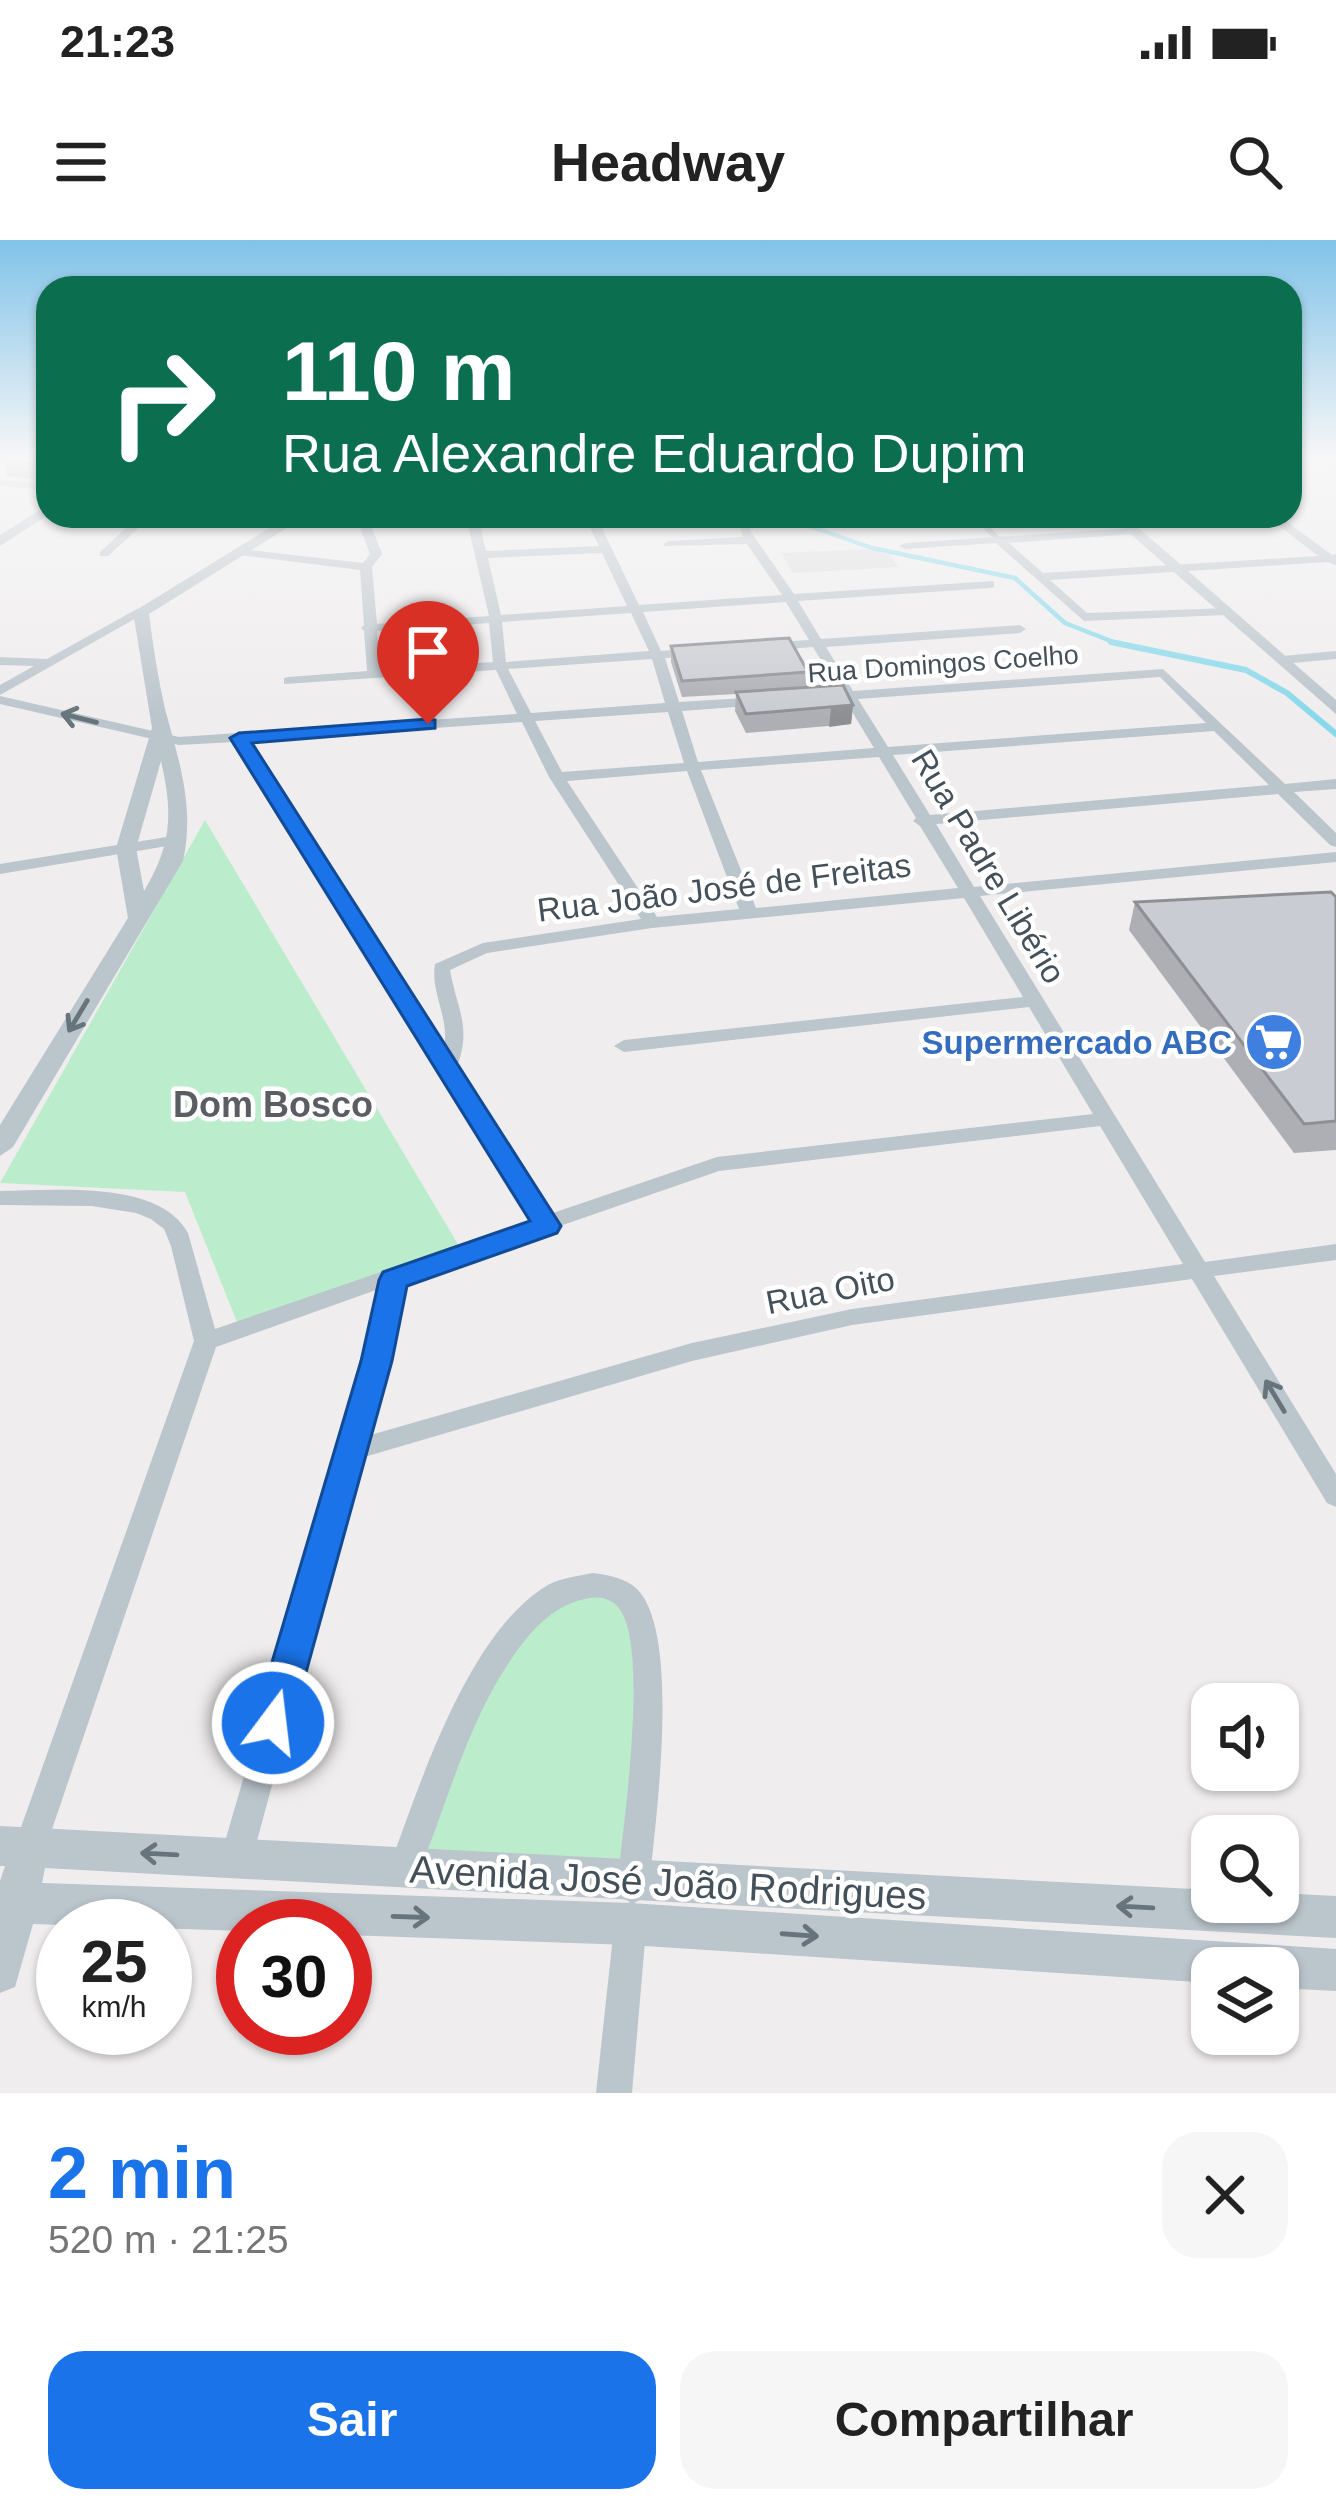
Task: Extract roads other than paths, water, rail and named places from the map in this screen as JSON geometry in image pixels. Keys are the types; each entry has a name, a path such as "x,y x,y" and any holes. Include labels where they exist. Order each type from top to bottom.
{"street":[{"path":"104,554 116,543"},
{"path":"0,696 253,543"},
{"path":"371,543 376,554 366,567 374,675"},
{"path":"478,543 500,666 523,717 652,923"},
{"path":"602,543 657,655 691,763 749,912"},
{"path":"669,544 678,543"},
{"name":"Rua Padre Libério","path":"753,543 1336,1496"},
{"path":"905,546 945,543"},
{"path":"1003,543 1079,614 1092,619 1225,611"},
{"path":"1148,543 1336,709"},
{"path":"480,555 604,549"},
{"path":"239,552 366,567"},
{"path":"1042,577 1334,560"},
{"path":"368,628 494,615 990,584"},
{"path":"0,1148 173,861 179,840 175,786 141,611"},
{"path":"748,648 1021,629"},
{"path":"290,681 725,650"},
{"path":"1282,660 1336,656"},
{"path":"0,661 49,663"},
{"name":"Rua Domingos Coelho","path":"803,698 1158,673 1168,676 1219,725"},
{"name":"Rua Domingos Coelho","path":"0,696 162,735 239,738 782,700"},
{"path":"557,777 1219,725 1336,842"},
{"path":"137,915 126,848 162,735"},
{"path":"239,738 547,1226"},
{"path":"922,821 1336,784"},
{"path":"143,790 175,786"},
{"path":"0,869 179,840"},
{"name":"Rua João José de Freitas","path":"448,1066 459,1030 441,975 448,962 512,943 749,912 1336,857"},
{"path":"624,1046 1033,1001"},
{"path":"206,1341 717,1164 1106,1119"},
{"path":"0,1198 129,1203 155,1209 174,1226 206,1341 15,1846 0,1972"},
{"name":"Rua Oito","path":"348,1452 692,1352 852,1317 1336,1252"},
{"path":"236,1858 376,1361 393,1280"},
{"path":"405,1868 478,1688 535,1605 554,1592 581,1584 610,1586 628,1598 637,1613 646,1680 614,2093"},
{"name":"Avenida José João Rodrigues","path":"15,1846 1336,1917"},
{"name":"Avenida José João Rodrigues","path":"9,1903 630,1924 1336,1970"}],"waterway":[{"path":"859,543 1015,578 1065,623 1116,643"},
{"path":"1111,642 1116,643"},
{"path":"1116,643 1246,670 1287,693 1336,734"},
{"path":"1116,643 1121,645"}],"place":[{"name":"Supermercado ABC","path":"1274,1042"}],"district":[{"name":"Dom Bosco","path":"273,1104"}]}
